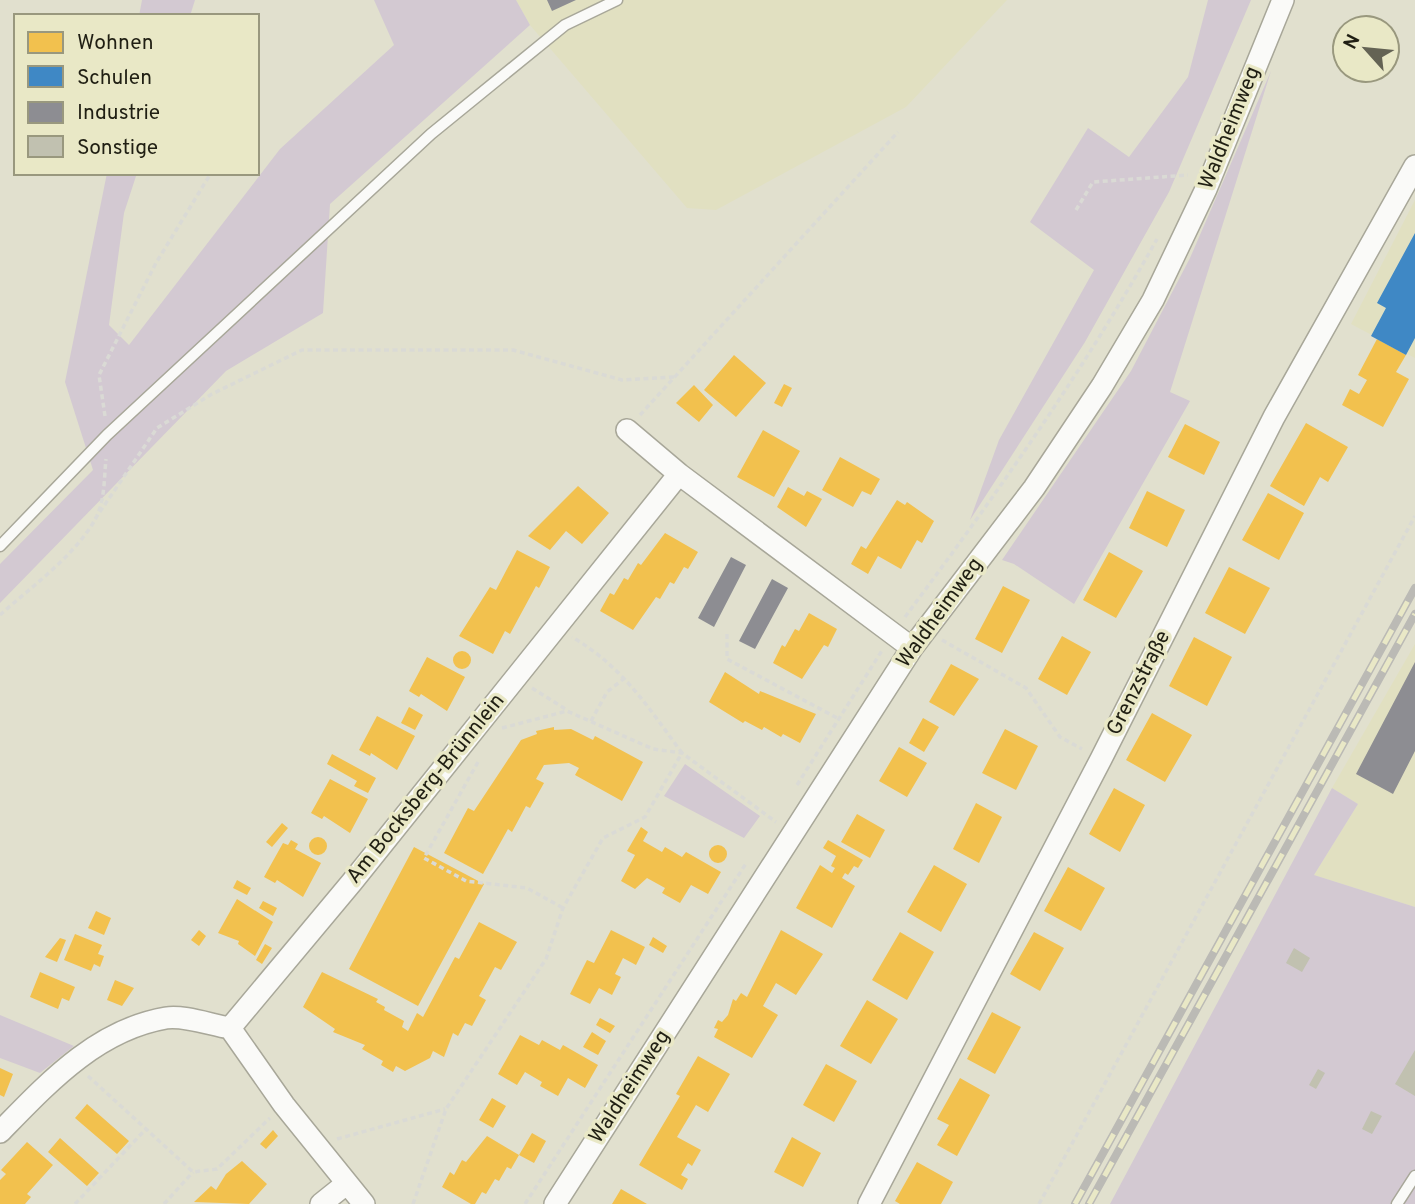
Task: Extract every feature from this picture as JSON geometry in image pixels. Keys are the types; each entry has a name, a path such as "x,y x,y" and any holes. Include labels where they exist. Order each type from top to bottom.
{"street":[{"name":"Waldheimweg","path":"555,1204 912,648 1034,488 1102,386 1153,300 1206,189 1283,0"},
{"name":"Grenzstraße","path":"869,1204 1101,759 1274,417 1415,166"},
{"path":"627,430 678,474 912,648"},
{"name":"Am Bocksberg-Brünnlein","path":"230,1028 678,474"},
{"path":"0,1132 72,1061 118,1033 168,1018 230,1028 284,1105 364,1204"},
{"path":"321,1204 346,1184"}],"lane":[{"path":"0,546 107,435 431,134 565,25 617,0"},
{"path":"1397,1204 1415,1176"}],"path":[{"path":"627,430 898,132"},
{"path":"1183,187 1194,163"},
{"path":"95,519 103,499 107,435 99,374 156,263 210,175"},
{"path":"1076,210 1093,182 1188,175"},
{"path":"796,787 892,634 1008,478 1116,313 1160,234"},
{"path":"0,615 67,554 95,519 157,428 212,394 302,350 513,351 622,380 675,377"},
{"path":"1039,1204 1415,516"},
{"path":"555,627 596,651 626,677 682,753 794,833"},
{"path":"925,630 1026,688 1060,737 1101,759"},
{"path":"727,634 727,659 859,731"},
{"path":"591,721 607,692 626,677"},
{"path":"515,678 567,711 653,749 682,753"},
{"path":"497,730 567,711"},
{"path":"413,1204 446,1109 546,959 563,908 603,838 645,817 682,753"},
{"path":"478,761 425,858 466,881 527,888 563,908"},
{"path":"774,821 781,809"},
{"path":"525,1204 751,856"},
{"path":"72,1061 193,1172"},
{"path":"164,1204 193,1172 218,1169 284,1105"},
{"path":"315,1145 446,1109"},
{"path":"75,1204 145,1130"}],"shaded area":[{"path":"142,0 195,0 191,14 139,14"},
{"path":"374,0 516,0 530,25 330,204 323,313 226,371 0,603 0,564 93,470 65,382 107,175 136,175 124,213 109,325 129,345 280,149 394,45"},
{"path":"516,0 1007,0 906,107 716,210 687,208 530,25"},
{"path":"1208,0 1251,0 1169,192 1085,342 970,520 999,440 1094,270 1030,222 1088,128 1129,157 1188,77"},
{"path":"1271,71 1170,392 1190,401 1074,604 1014,564 1002,560 1131,371 1190,258"},
{"path":"1415,200 1415,358 1351,324"},
{"path":"1415,644 1415,907 1314,875 1358,804 1332,788"},
{"path":"685,764 760,816 744,838 664,796"},
{"path":"1332,788 1358,804 1314,875 1415,907 1415,1204 1110,1204"},
{"path":"0,1015 74,1046 40,1073 0,1058"}],"building: Wohnen":[{"path":"1377,339 1406,355 1396,372 1409,379 1383,427 1342,405 1350,389 1359,394 1367,380 1358,375"},
{"path":"734,355 766,383 736,417 704,390"},
{"path":"784,384 792,388 782,407 774,403"},
{"path":"694,385 713,405 699,422 676,403"},
{"path":"1306,423 1348,447 1328,482 1320,477 1304,506 1270,486"},
{"path":"1185,424 1220,442 1204,475 1168,457"},
{"path":"763,430 800,451 774,497 737,477"},
{"path":"840,457 880,479 871,495 862,491 853,507 822,490"},
{"path":"578,486 609,513 582,544 566,531 550,550 528,536"},
{"path":"788,487 804,496 807,491 822,499 806,527 777,507"},
{"path":"1147,491 1185,510 1167,547 1129,528"},
{"path":"1268,493 1304,513 1279,560 1242,540"},
{"path":"897,500 905,505 907,502 934,521 922,543 917,540 901,569 878,556 868,574 851,564 861,546 866,549"},
{"path":"665,533 698,552 688,569 684,567 674,584 670,582 660,599 656,597 633,630 600,611 610,593 614,595 624,578 628,580 638,563 641,565"},
{"path":"517,550 550,567 539,588 536,586 510,634 505,631 493,654 459,636 490,587 496,590"},
{"path":"1109,552 1143,571 1116,618 1083,600"},
{"path":"1229,567 1270,588 1245,634 1205,613"},
{"path":"1003,586 1030,600 1002,653 975,639"},
{"path":"809,613 837,629 828,647 824,645 802,679 773,663 782,645 785,647 795,629 799,631"},
{"path":"1062,636 1091,652 1067,695 1038,679"},
{"path":"1194,637 1232,657 1207,706 1169,686"},
{"path":"458,651 466,651 471,660 469,667 458,669 453,664 453,656"},
{"path":"427,657 465,677 447,711 421,694 419,697 409,691"},
{"path":"951,664 979,679 954,716 929,702"},
{"path":"725,672 759,694 760,691 816,714 800,743 783,734 781,737 764,727 762,730 745,721 743,723 709,702"},
{"path":"409,707 423,715 415,730 401,723"},
{"path":"1152,713 1192,735 1165,782 1126,760"},
{"path":"377,716 415,736 397,770 371,753 370,756 359,750"},
{"path":"923,718 939,727 924,752 909,743"},
{"path":"554,727 554,730 571,729 593,740 595,736 643,762 622,801 575,775 579,768 569,763 544,765 536,779 544,783 530,808 526,806 512,832 508,829 483,874 444,853 468,808 474,811 521,740 537,734 536,731"},
{"path":"1005,729 1038,746 1016,790 982,773"},
{"path":"899,747 927,763 907,797 879,781"},
{"path":"332,754 376,778 368,793 354,786 357,781 327,764"},
{"path":"330,779 368,799 350,833 324,816 322,819 311,813"},
{"path":"1114,788 1145,805 1120,852 1089,834"},
{"path":"976,803 1002,817 979,863 953,849"},
{"path":"857,814 885,830 870,858 841,842"},
{"path":"282,823 288,828 272,847 266,842"},
{"path":"641,827 648,832 643,841 662,852 665,847 682,857 686,852 721,872 708,894 691,885 680,903 662,893 665,888 647,878 635,889 621,881 635,855 627,851"},
{"path":"314,837 322,837 327,846 325,853 314,855 309,850 309,842"},
{"path":"291,840 298,844 295,849 321,863 303,897 277,880 275,883 264,877 283,843 288,845"},
{"path":"828,840 863,860 858,868 854,866 848,875 845,873 842,878 855,886 832,928 796,908 820,865 832,873 835,868 831,866 836,856 823,848"},
{"path":"714,845 722,845 727,854 725,861 714,863 709,858 709,850"},
{"path":"414,847 484,884 418,1006 349,969"},
{"path":"934,865 967,884 941,932 907,912"},
{"path":"1068,867 1105,888 1081,931 1044,911"},
{"path":"237,880 251,888 247,895 233,888"},
{"path":"237,899 273,922 255,956 238,944 239,941 218,933"},
{"path":"263,901 277,908 273,916 259,908"},
{"path":"96,911 111,918 104,935 88,928"},
{"path":"479,922 517,942 501,970 495,967 479,996 486,1000 472,1026 465,1023 458,1036 453,1033 444,1057 433,1051 430,1058 405,1071 396,1066 393,1072 381,1065 383,1061 362,1049 365,1045 333,1032 335,1029 303,1007 322,972 378,999 376,1002 385,1007 384,1010 404,1021 402,1027 408,1031 417,1013 423,1017 455,957 459,959"},
{"path":"199,930 206,936 199,946 191,940"},
{"path":"611,930 645,947 636,965 623,958 615,974 621,977 612,995 599,988 590,1004 570,994 587,960 594,963"},
{"path":"781,930 823,954 796,995 776,983 763,1006 778,1015 752,1058 714,1037 718,1029 714,1028 718,1020 722,1022 728,1015 733,999 736,1001 741,993 747,997"},
{"path":"900,932 934,952 907,1000 872,980"},
{"path":"1034,932 1064,948 1040,991 1010,974"},
{"path":"75,934 102,945 98,954 104,956 100,967 94,964 91,971 64,960"},
{"path":"653,937 667,946 663,953 649,945"},
{"path":"60,938 66,940 57,962 45,957"},
{"path":"265,944 272,948 262,964 256,960"},
{"path":"40,972 75,987 69,1001 62,998 58,1009 30,997"},
{"path":"115,980 134,988 122,1006 107,1000"},
{"path":"867,1000 898,1019 871,1064 840,1046"},
{"path":"992,1012 1021,1027 995,1074 967,1059"},
{"path":"600,1018 615,1026 610,1033 596,1025"},
{"path":"592,1032 606,1041 598,1055 583,1047"},
{"path":"520,1035 539,1045 542,1040 560,1050 563,1045 598,1065 585,1088 568,1078 558,1096 540,1086 542,1082 525,1072 517,1085 498,1074"},
{"path":"698,1056 730,1074 708,1112 696,1105 677,1137 701,1150 692,1166 688,1163 681,1175 688,1179 682,1190 639,1165 680,1096 676,1094"},
{"path":"826,1064 857,1081 834,1122 803,1105"},
{"path":"0,1068 13,1074 4,1097 0,1095"},
{"path":"960,1078 990,1095 957,1156 937,1145 949,1125 937,1119"},
{"path":"492,1098 506,1106 493,1128 479,1120"},
{"path":"87,1104 129,1141 117,1154 75,1118"},
{"path":"273,1130 278,1136 266,1149 260,1144"},
{"path":"532,1133 546,1141 534,1163 519,1155"},
{"path":"487,1136 519,1155 511,1169 507,1167 499,1181 495,1179 486,1194 482,1192 475,1204 471,1204 442,1187 450,1172 454,1175 462,1160 466,1162"},
{"path":"792,1137 821,1153 803,1187 774,1172"},
{"path":"60,1138 99,1173 87,1186 48,1152"},
{"path":"27,1142 53,1165 27,1194 31,1197 25,1204 0,1204 0,1180 6,1174 1,1170"},
{"path":"242,1161 267,1184 249,1204 194,1202 211,1186 216,1190 226,1174"},
{"path":"917,1162 953,1182 941,1204 900,1204 895,1201"},
{"path":"621,1189 647,1204 612,1204"}],"building: Schulen":[{"path":"1415,233 1415,338 1406,355 1371,336 1386,308 1377,303"}],"building: Industrie":[{"path":"547,0 576,0 552,11"},
{"path":"731,557 746,565 714,627 698,618"},
{"path":"772,579 788,588 755,649 739,641"},
{"path":"1415,662 1415,751 1393,794 1356,774"}],"building: Sonstige":[{"path":"1294,948 1310,958 1302,972 1286,963"},
{"path":"1415,1050 1415,1096 1395,1084"},
{"path":"1318,1069 1325,1073 1316,1089 1309,1085"},
{"path":"1371,1111 1382,1116 1372,1134 1362,1129"}],"railway":[{"path":"1075,1204 1415,588"},
{"path":"1089,1204 1415,614"}]}
